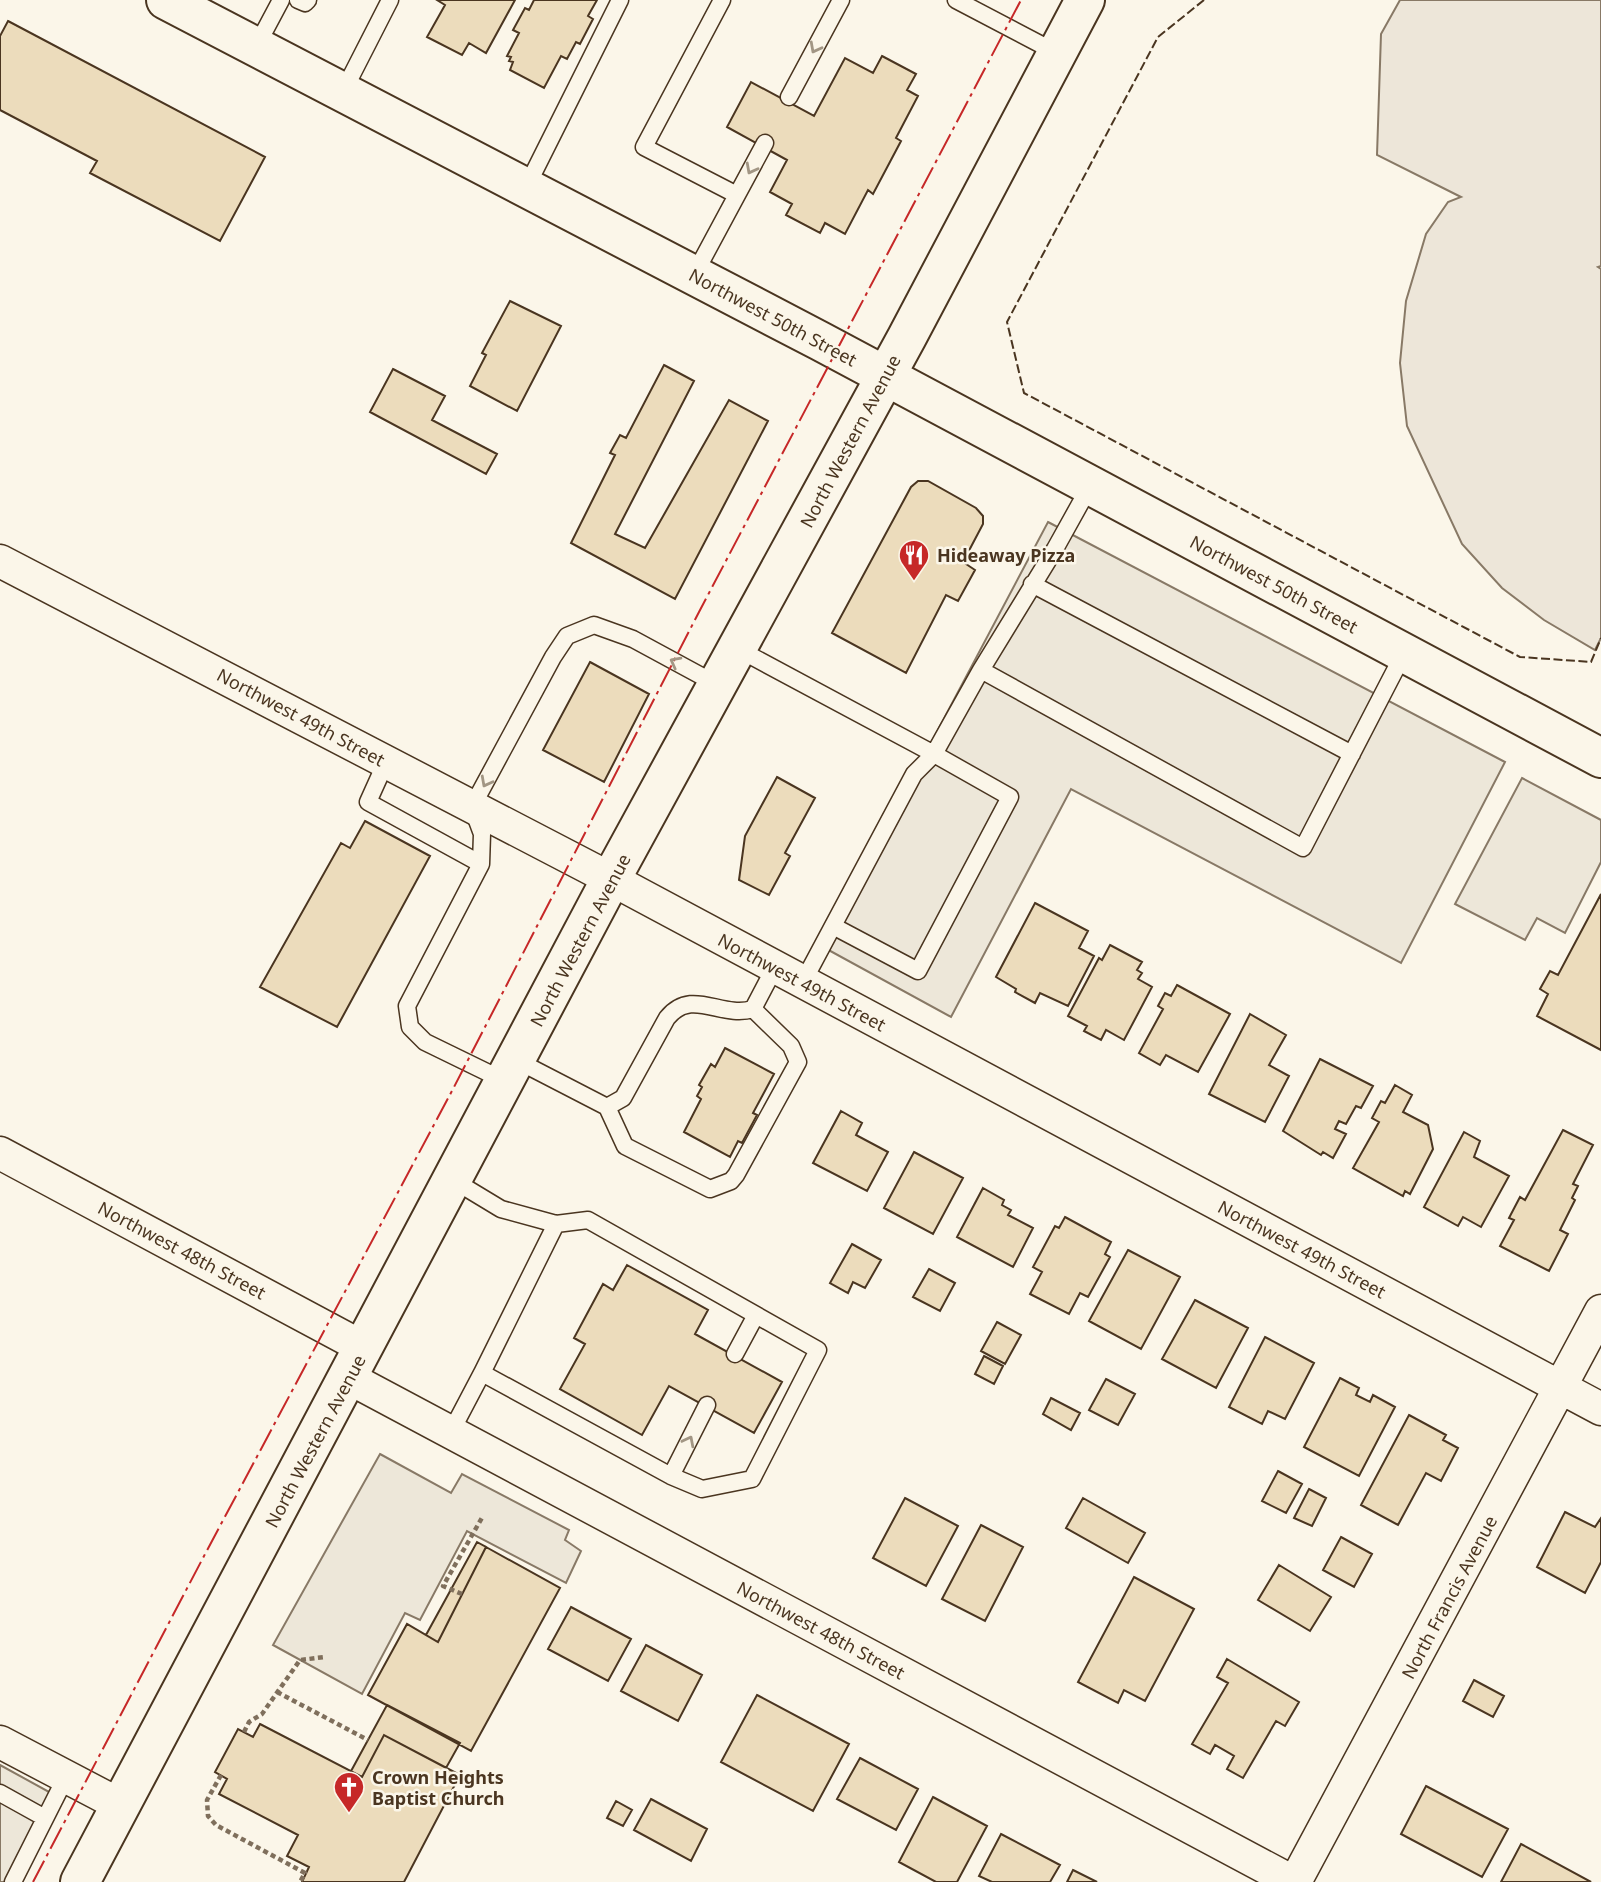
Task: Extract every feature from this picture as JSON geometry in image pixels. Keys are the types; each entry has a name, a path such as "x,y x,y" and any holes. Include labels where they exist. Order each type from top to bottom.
{"street":[{"name":"Northwest 50th Street","path":"166,0 886,376 1601,758"},
{"name":"North Western Avenue","path":"80,1882 611,880 886,376 1085,0"},
{"name":"Northwest 49th Street","path":"0,561 611,880 1601,1409"},
{"name":"Northwest 48th Street","path":"0,1153 356,1363 451,1432 1294,1882"},
{"name":"North Francis Avenue","path":"1294,1882 1601,1311"},
{"path":"0,1742 122,1806"}],"lane":[{"path":"256,47 281,0"},
{"path":"298,0 305,3 308,0"},
{"path":"343,92 390,0"},
{"path":"526,188 620,0"},
{"path":"722,0 644,147 737,195"},
{"path":"789,96 841,0"},
{"path":"956,0 1057,53"},
{"path":"694,276 765,144"},
{"path":"803,982 914,774 934,754 1090,486"},
{"path":"1032,584 1352,754"},
{"path":"718,685 633,639 594,625 567,636 472,807 482,834 481,864 407,1006 410,1027 425,1042 607,1107 625,1146 710,1189 731,1181 798,1062 790,1046 753,1009"},
{"path":"738,649 1010,797 918,971 833,926"},
{"path":"981,670 1303,848 1404,653"},
{"path":"386,762 368,802 481,864"},
{"path":"607,1107 622,1098 675,1008 691,1003 741,1013 753,1009 775,967"},
{"path":"453,1180 501,1209 556,1224 588,1220 818,1350 752,1479 702,1489 671,1476 482,1373"},
{"path":"451,1432 556,1224"},
{"path":"735,1354 756,1315"},
{"path":"671,1476 707,1405"},
{"path":"13,1882 66,1777"},
{"path":"0,1793 46,1818"}],"path":[{"path":"462,1594 443,1586 483,1516"},
{"path":"244,1732 249,1722 262,1714 300,1660 325,1657"},
{"path":"276,1692 368,1740"},
{"path":"221,1775 207,1800 208,1815 216,1825 305,1873 300,1882"}],"shaded area":[{"path":"1400,0 1601,0 1601,266 1598,267 1601,269 1601,638 1595,650 1544,620 1502,588 1462,544 1407,426 1400,363 1406,301 1426,234 1448,202 1461,197 1377,155 1381,34"},
{"path":"1048,522 1505,762 1401,963 1071,789 951,1017 823,947"},
{"path":"1522,778 1601,820 1601,862 1565,933 1537,918 1525,940 1455,904"},
{"path":"380,1454 451,1493 462,1474 569,1530 565,1540 581,1551 566,1583 467,1531 420,1620 405,1613 362,1694 273,1645"},
{"path":"0,1765 60,1798 14,1882 0,1882"}],"building":[{"path":"437,0 515,0 486,53 469,43 462,55 427,37 445,5"},
{"path":"534,0 597,0 588,16 593,19 580,44 576,42 567,59 561,56 544,88 510,70 513,62 509,61 511,57 507,56 519,33 513,30 525,8 529,10"},
{"path":"8,21 265,157 220,241 90,173 97,161 0,110 0,36"},
{"path":"882,56 916,74 907,90 918,96 896,138 901,141 873,194 868,190 845,234 825,223 820,233 786,215 792,204 770,192 787,160 727,127 751,82 814,116 845,58 873,73"},
{"path":"510,301 561,326 517,411 470,386 486,355 482,353"},
{"path":"664,365 694,381 615,534 645,548 729,400 768,421 675,599 571,543 615,455 610,453 620,435 626,438"},
{"path":"393,369 445,396 432,420 497,454 486,474 370,412"},
{"name":"Hideaway Pizza","path":"918,481 928,481 976,508 983,516 983,524 963,562 975,570 958,601 946,595 906,673 832,633 911,487"},
{"path":"590,662 649,694 604,782 543,750"},
{"path":"777,777 815,798 785,853 790,856 769,895 739,880 745,836"},
{"path":"365,821 430,856 337,1027 260,987 341,843 350,848"},
{"path":"1601,894 1601,1050 1537,1016 1548,994 1540,989 1550,971 1558,975"},
{"path":"1035,903 1088,931 1079,948 1094,956 1068,1006 1040,993 1035,1003 996,977"},
{"path":"1110,945 1142,962 1137,970 1142,973 1138,979 1152,987 1124,1040 1106,1030 1101,1040 1084,1031 1087,1026 1068,1016 1099,958 1102,960"},
{"path":"1177,985 1230,1014 1198,1072 1166,1055 1160,1065 1139,1053 1163,1009 1158,1006 1165,993 1171,996"},
{"path":"1250,1014 1286,1035 1269,1065 1289,1076 1265,1122 1209,1094"},
{"path":"725,1048 774,1074 753,1113 757,1115 742,1143 738,1141 730,1157 684,1132 701,1099 697,1096 702,1087 699,1085 711,1064 715,1067"},
{"path":"1320,1059 1373,1086 1361,1108 1356,1106 1346,1124 1339,1121 1335,1129 1346,1134 1333,1158 1323,1152 1321,1155 1283,1131"},
{"path":"1395,1085 1412,1095 1403,1112 1428,1125 1433,1149 1410,1194 1405,1191 1403,1196 1353,1168 1379,1122 1372,1118 1381,1101 1385,1103"},
{"path":"841,1111 862,1123 856,1135 888,1152 867,1191 813,1163"},
{"path":"1563,1130 1593,1145 1573,1184 1578,1186 1572,1198 1575,1200 1560,1230 1568,1234 1549,1271 1500,1246 1514,1220 1509,1218 1520,1197 1525,1200"},
{"path":"1464,1132 1480,1141 1474,1157 1509,1176 1481,1227 1463,1217 1458,1226 1424,1207"},
{"path":"914,1152 963,1178 933,1234 884,1208"},
{"path":"983,1188 1004,1200 1002,1205 1011,1210 1008,1215 1033,1228 1013,1267 957,1237"},
{"path":"1065,1217 1111,1242 1105,1254 1110,1257 1088,1297 1080,1293 1069,1314 1030,1294 1042,1272 1033,1267 1055,1226 1059,1228"},
{"path":"852,1244 881,1260 865,1288 853,1282 848,1293 830,1283"},
{"path":"1128,1250 1180,1277 1141,1349 1089,1321"},
{"path":"627,1265 708,1310 695,1334 782,1382 754,1433 669,1386 642,1435 560,1389 585,1344 574,1338 603,1284 613,1290"},
{"path":"929,1269 955,1283 940,1311 913,1297"},
{"path":"1195,1300 1248,1328 1216,1388 1162,1359"},
{"path":"997,1322 1021,1335 1005,1364 981,1351"},
{"path":"1265,1337 1314,1363 1285,1419 1268,1411 1262,1424 1229,1407"},
{"path":"984,1356 1003,1366 994,1384 975,1374"},
{"path":"1340,1378 1359,1388 1356,1395 1370,1402 1373,1395 1395,1407 1359,1476 1304,1447"},
{"path":"1106,1379 1135,1394 1118,1425 1089,1410"},
{"path":"1051,1398 1080,1413 1071,1430 1043,1414"},
{"path":"1409,1415 1446,1435 1443,1440 1458,1448 1441,1481 1426,1473 1398,1525 1361,1505"},
{"path":"1278,1471 1302,1484 1286,1513 1262,1501"},
{"path":"1309,1489 1326,1498 1312,1526 1294,1518"},
{"path":"905,1498 958,1526 926,1586 873,1558"},
{"path":"1083,1498 1145,1533 1128,1563 1066,1528"},
{"path":"1565,1512 1595,1527 1601,1518 1601,1562 1585,1593 1537,1567"},
{"path":"981,1525 1023,1547 985,1621 942,1599"},
{"path":"1341,1537 1372,1554 1354,1587 1323,1570"},
{"path":"477,1542 486,1547 438,1642 426,1635"},
{"path":"486,1547 560,1588 471,1751 368,1695 407,1624 438,1642"},
{"path":"1279,1565 1331,1597 1310,1631 1258,1600"},
{"path":"1134,1577 1194,1609 1145,1701 1124,1690 1118,1703 1078,1682"},
{"path":"571,1607 631,1639 608,1681 548,1649"},
{"path":"646,1645 702,1675 678,1721 621,1691"},
{"path":"1227,1659 1299,1702 1285,1726 1276,1721 1243,1778 1227,1769 1234,1756 1215,1745 1210,1754 1192,1744 1228,1683 1217,1677"},
{"path":"1474,1680 1504,1696 1493,1717 1463,1701"},
{"path":"757,1695 849,1744 813,1811 721,1762"},
{"path":"387,1705 460,1743 446,1768 384,1735 362,1777 350,1773"},
{"name":"Crown Heights Baptist Church","path":"260,1724 362,1777 384,1735 460,1775 404,1882 302,1882 309,1867 287,1856 298,1835 219,1794 227,1779 215,1772 238,1729 253,1737"},
{"path":"860,1758 918,1789 896,1830 837,1799"},
{"path":"1426,1786 1508,1829 1482,1877 1401,1834"},
{"path":"933,1797 987,1826 957,1882 936,1882 899,1862"},
{"path":"651,1799 707,1829 691,1861 634,1830"},
{"path":"616,1801 632,1810 623,1826 607,1818"},
{"path":"1001,1834 1060,1865 1050,1882 992,1882 979,1876"},
{"path":"1521,1844 1591,1882 1501,1882"},
{"path":"1073,1870 1097,1882 1067,1882"}],"fence":[{"path":"1204,0 1158,37 1007,322 1024,393 1520,657 1591,662 1601,638"}],"power":[{"path":"33,1882 453,1089 699,612 1021,0"}],"place":[{"name":"Hideaway Pizza","path":"914,582"},
{"name":"Crown Heights Baptist Church","path":"349,1814"}]}
